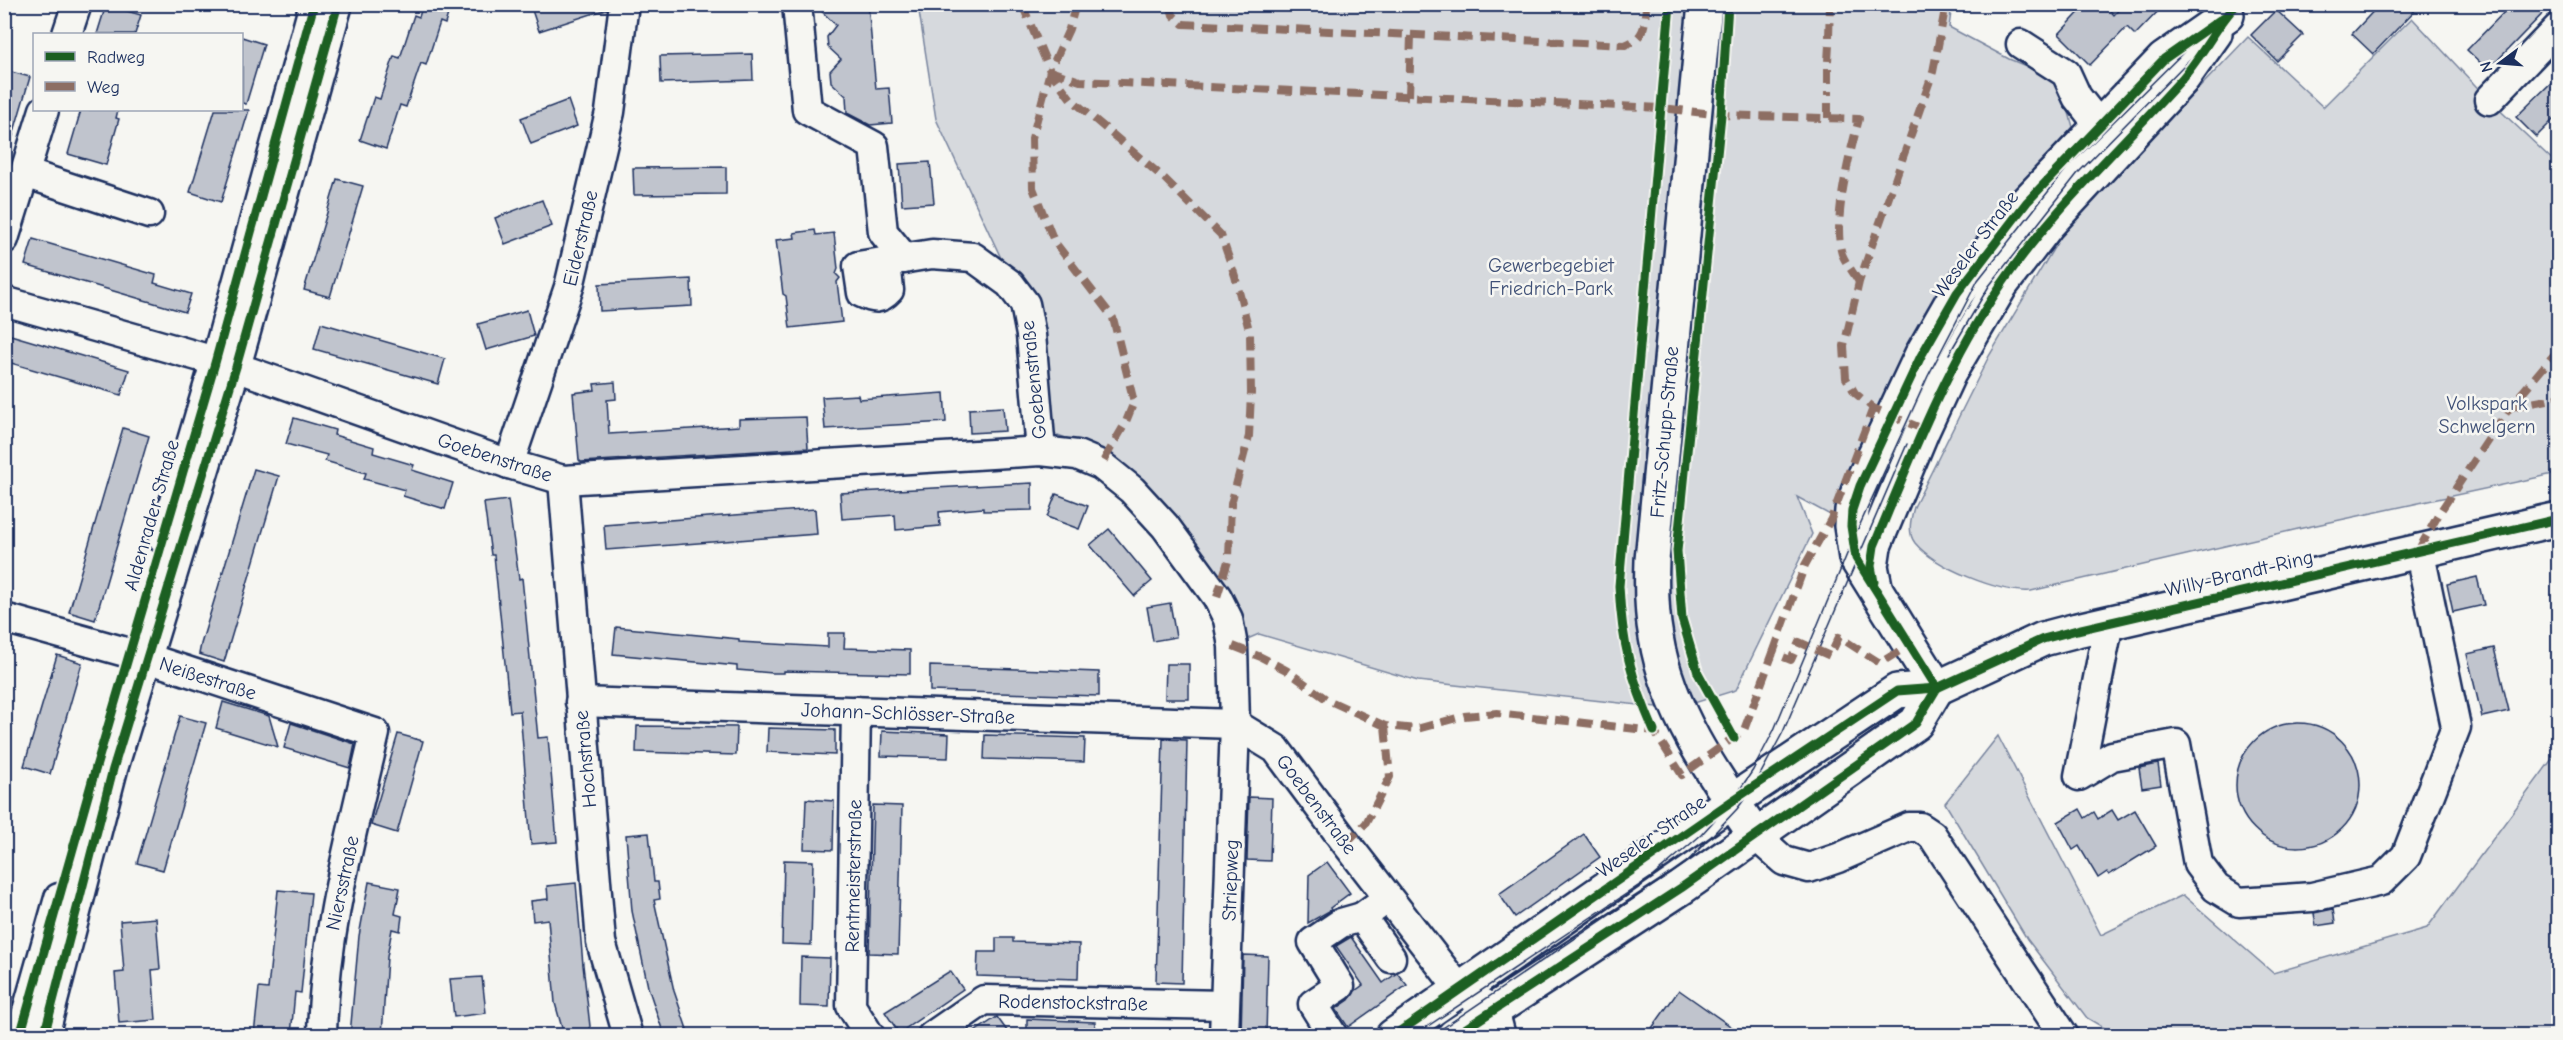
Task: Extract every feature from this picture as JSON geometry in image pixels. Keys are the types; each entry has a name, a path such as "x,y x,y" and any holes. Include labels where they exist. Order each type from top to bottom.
{"main road":[{"name":"Fritz-Schupp-Straße","path":"1705,4 1652,560 1651,602 1656,639 1667,676 1689,733 1756,836"},
{"name":"Weseler Straße","path":"1393,1035 1732,801 1897,691 1937,688 1857,558 1852,542 1852,510 1860,486 1921,356 1957,293 2027,202 2164,59 2232,10"},
{"name":"Weseler Straße","path":"1875,588 1871,566 1878,536 1949,373 2001,285 2048,224 2183,78 2232,10"},
{"name":"Willy-Brandt-Ring","path":"1937,688 2043,639 2419,549 2559,519"},
{"path":"1461,1033 1498,1023 1681,888 1916,723 1937,688"}],"street":[{"path":"67,33 77,4"},
{"name":"Aldenrader Straße","path":"225,365 314,4"},
{"name":"Aldenrader Straße","path":"20,1035 338,4"},
{"name":"Eiderstraße","path":"509,464 569,287 610,112 624,4"},
{"name":"Goebenstraße","path":"797,4 807,110 874,146 883,232 896,260 932,254 973,257 1010,284 1025,304 1031,335 1041,451"},
{"path":"2489,100 2559,28"},
{"path":"2021,45 2066,73 2077,97 2099,125"},
{"path":"4,238 44,111"},
{"path":"25,173 150,214"},
{"name":"Goebenstraße","path":"4,301 225,365 509,464 563,480 1041,451 1077,455 1101,465 1132,490 1165,526 1217,597 1228,619 1233,646 1235,724 1276,749 1461,990"},
{"name":"Hochstraße","path":"563,480 601,942 628,1035"},
{"path":"2109,622 2079,776 2112,756 2176,744 2198,864 2216,888 2239,902 2312,897 2369,884 2381,881 2406,856 2456,727 2419,549"},
{"name":"Neißestraße","path":"4,618 138,656 375,733"},
{"name":"Aldenrader Straße","path":"44,1035 113,769 138,656"},
{"name":"Johann-Schlösser-Straße","path":"580,702 1235,724"},
{"name":"Rentmeisterstraße","path":"856,711 851,1006 870,1035"},
{"name":"Striepweg","path":"1224,1035 1235,724"},
{"name":"Niersstraße","path":"322,1035 332,925 375,733"},
{"path":"1756,836 1784,861 1809,867 1838,858 1909,827 1920,827 1932,835 2064,1035"},
{"path":"1333,1035 1313,1004 1340,986 1313,942 1341,923 1362,917 1389,897"},
{"path":"1362,917 1391,958"},
{"path":"1461,990 1498,1023"},
{"path":"1461,990 1461,1033"},
{"name":"Rodenstockstraße","path":"932,1035 984,1000 1225,1005"}],"green space":[{"name":"Gewerbegebiet Friedrich-Park","path":"918,5 1952,5 1949,27 2009,59 2060,80 2073,127 1981,232 1935,298 1887,390 1832,516 1797,497 1812,534 1736,690 1675,709 1418,681 1259,634 1245,640 1097,450 1050,432 1016,275 1001,258 936,119"},
{"name":"Volkspark Schwelgern","path":"2412,18 2489,100 2558,165 2558,473 2298,529 2031,591 2002,588 1952,570 1915,543 1910,525 1914,507 1989,356 2067,226 2248,37 2323,107"},
{"path":"1998,736 2101,935 2183,895 2273,973 2427,928 2558,751 2558,1035 2116,1035 2087,1018 2027,939 1945,803"}],"building":[{"path":"423,4 451,4 445,24 440,22 426,65 421,63 406,107 400,105 386,149 360,140 374,97 380,99 394,56 400,58 414,15 419,17"},
{"path":"530,4 607,4 607,9 539,31"},
{"path":"814,4 868,4 876,89 889,88 892,123 870,125 847,113 846,96 831,82 830,71 841,59 828,47 827,37 836,25"},
{"path":"2087,4 2104,4 2114,15 2124,4 2165,4 2135,35 2127,27 2090,65 2059,34"},
{"path":"2380,4 2421,4 2373,54 2352,34"},
{"path":"2512,4 2552,4 2488,70 2467,50"},
{"path":"106,5 141,15 135,33 97,33"},
{"path":"2276,10 2303,35 2277,61 2251,35"},
{"path":"243,37 264,44 246,104 243,103"},
{"path":"752,54 753,80 661,83 660,56"},
{"path":"4,70 30,77 9,149 4,148"},
{"path":"2559,75 2559,114 2536,137 2516,117"},
{"path":"568,100 577,126 531,144 521,118"},
{"path":"249,110 221,202 190,192 215,111"},
{"path":"81,111 118,111 116,118 119,119 106,165 68,154"},
{"path":"930,162 934,203 902,205 899,164"},
{"path":"726,167 726,194 634,195 633,168"},
{"path":"337,179 363,186 330,297 304,290"},
{"path":"542,200 552,226 505,244 495,218"},
{"path":"815,230 816,235 834,233 838,269 836,274 840,278 837,282 842,322 790,328 776,240 795,238 794,233"},
{"path":"33,239 156,275 154,283 191,294 185,312 25,265"},
{"path":"691,279 692,306 600,311 599,284"},
{"path":"527,310 534,336 486,350 478,324"},
{"path":"321,323 445,359 438,384 314,349"},
{"path":"4,333 129,370 121,395 4,361"},
{"path":"615,382 616,399 607,400 609,434 739,426 739,419 806,417 808,448 581,462 573,393 595,390 594,384"},
{"path":"944,393 946,422 825,429 822,397 858,395 859,399"},
{"path":"1003,407 1005,431 970,433 969,409"},
{"path":"294,418 335,430 334,435 374,447 373,453 414,465 412,470 453,483 445,509 403,496 405,490 364,479 366,473 325,461 327,455 286,444"},
{"path":"123,428 149,436 95,620 69,612"},
{"path":"254,469 279,476 224,662 199,654"},
{"path":"1032,483 1032,510 983,511 983,508 939,512 940,526 896,530 895,515 842,519 840,493"},
{"path":"1056,494 1088,506 1079,529 1047,517"},
{"path":"508,500 519,579 522,578 538,738 548,737 557,842 531,844 520,711 510,712 494,555 491,555 484,503"},
{"path":"815,509 817,534 606,550 604,525"},
{"path":"1109,529 1152,581 1134,596 1090,545"},
{"path":"2477,577 2484,605 2453,612 2447,584"},
{"path":"1170,603 1176,637 1153,641 1147,607"},
{"path":"616,627 739,639 739,642 828,647 828,633 845,633 844,648 910,650 910,674 784,671 784,673 773,673 737,670 737,666 613,654"},
{"path":"2494,648 2509,711 2482,717 2467,654"},
{"path":"57,655 82,663 50,774 24,766"},
{"path":"1166,664 1189,664 1189,699 1165,699"},
{"path":"930,666 1099,672 1099,696 930,691"},
{"path":"223,702 269,716 278,747 216,728"},
{"path":"180,716 206,723 163,870 137,863"},
{"path":"291,723 355,744 350,768 284,748"},
{"path":"2298,723 2322,728 2342,741 2355,761 2360,785 2355,809 2342,829 2322,842 2298,847 2274,842 2254,829 2241,809 2236,785 2241,761 2254,741 2274,728"},
{"path":"637,726 737,727 736,755 636,752"},
{"path":"768,728 835,730 835,755 767,752"},
{"path":"882,731 949,734 948,758 881,756"},
{"path":"398,734 423,741 397,833 371,825"},
{"path":"985,735 1085,738 1084,762 984,759"},
{"path":"1163,739 1187,740 1182,983 1156,982"},
{"path":"2158,764 2161,785 2142,788 2139,768"},
{"path":"1249,797 1272,798 1270,861 1247,860"},
{"path":"806,799 834,801 833,850 804,849"},
{"path":"873,805 902,806 898,954 869,953"},
{"path":"2080,809 2085,818 2094,812 2098,819 2112,810 2118,820 2135,810 2156,846 2109,875 2107,872 2098,878 2079,846 2073,850 2058,822"},
{"path":"649,833 654,882 658,882 660,899 654,900 674,991 689,1035 664,1035 648,987 632,911 626,835"},
{"path":"1584,834 1600,857 1515,917 1499,894"},
{"path":"784,860 813,861 811,945 782,944"},
{"path":"1327,862 1350,893 1330,908 1331,910 1308,923 1309,875"},
{"path":"369,882 400,888 395,914 402,916 400,931 392,929 387,957 382,1035 350,1035 359,936"},
{"path":"576,883 591,1035 564,1035 555,1003 548,919 533,921 531,901 548,899 547,886"},
{"path":"278,890 311,893 301,993 295,992 291,1035 254,1035 259,988 268,989"},
{"path":"2333,909 2335,923 2316,926 2314,913"},
{"path":"156,918 160,969 152,970 156,1020 119,1023 115,973 124,972 120,921"},
{"path":"1351,937 1383,983 1397,973 1407,985 1348,1027 1336,1009 1349,1000 1363,985 1336,946"},
{"path":"996,938 1013,938 1013,942 1079,944 1078,979 977,976 978,952 996,952"},
{"path":"1243,955 1268,956 1266,1035 1241,1035"},
{"path":"801,957 830,958 829,1007 800,1006"},
{"path":"950,971 963,989 899,1033 885,1012"},
{"path":"482,977 486,1013 454,1017 450,979"},
{"path":"1679,990 1743,1035 1647,1035"},
{"path":"997,1017 1010,1035 970,1035"},
{"path":"1027,1019 1095,1022 1095,1035 1027,1035"}],"tram line":[{"path":"1413,1036 1653,876 1701,835 1732,801 1753,770 1774,730 1852,542 1928,376 1978,280 2067,168 2232,4"},
{"path":"1949,354 1989,286 2078,173 2191,58"},
{"path":"1431,1036 1685,864 1737,809 1753,788 1783,732 1907,444"}],"marked path":[{"path":"1022,4 1050,71 1071,99 1165,179 1221,235 1235,276 1250,334 1249,436 1231,504 1229,558 1217,597"},
{"path":"1076,4 1069,29 1050,71 1032,138 1033,188 1054,241 1113,318 1134,402 1125,424 1101,465"},
{"path":"1170,4 1173,15 1183,24 1625,45 1641,34 1646,4"},
{"path":"1829,37 1830,4"},
{"path":"1923,429 1873,408 1855,393 1846,378 1844,346 1859,282 1933,72 1946,4"},
{"path":"1409,96 1411,36"},
{"path":"1828,61 1829,45"},
{"path":"1828,68 1828,83"},
{"path":"1050,71 1080,81 1662,108 1721,115 1859,119 1843,187 1839,224 1842,254 1859,282"},
{"path":"1828,91 1828,118"},
{"path":"2419,549 2440,512 2510,407 2558,350"},
{"path":"2510,407 2558,398"},
{"path":"1773,653 1805,565 1831,519 1873,408"},
{"path":"1233,646 1286,670 1326,699 1385,726 1417,729 1464,716 1497,713 1654,731 1682,775 1744,730 1773,653 1791,660 1799,642 1830,656 1839,637 1880,663 1911,644"},
{"path":"1346,843 1366,823 1390,777 1385,726"}],"cycle path":[{"path":"20,1036 96,767 215,363 314,4"},
{"path":"44,1036 113,769 236,367 338,4"},
{"path":"1654,731 1639,694 1629,660 1622,626 1619,586 1670,4"},
{"path":"1728,4 1721,115 1677,551 1682,619 1698,673 1734,738"},
{"path":"1874,582 1871,566 1874,546 1931,412 1981,316 2021,257 2042,231 2180,81 2237,4"},
{"path":"1937,688 1856,558 1851,526 1852,510 1860,486 1921,356 1957,293 2027,202 2164,59 2227,15"},
{"path":"1393,1036 1732,801 1897,691 1937,688 2043,639 2077,630 2558,519"},
{"path":"1454,1036 1681,888 1916,723 1937,688"}]}
